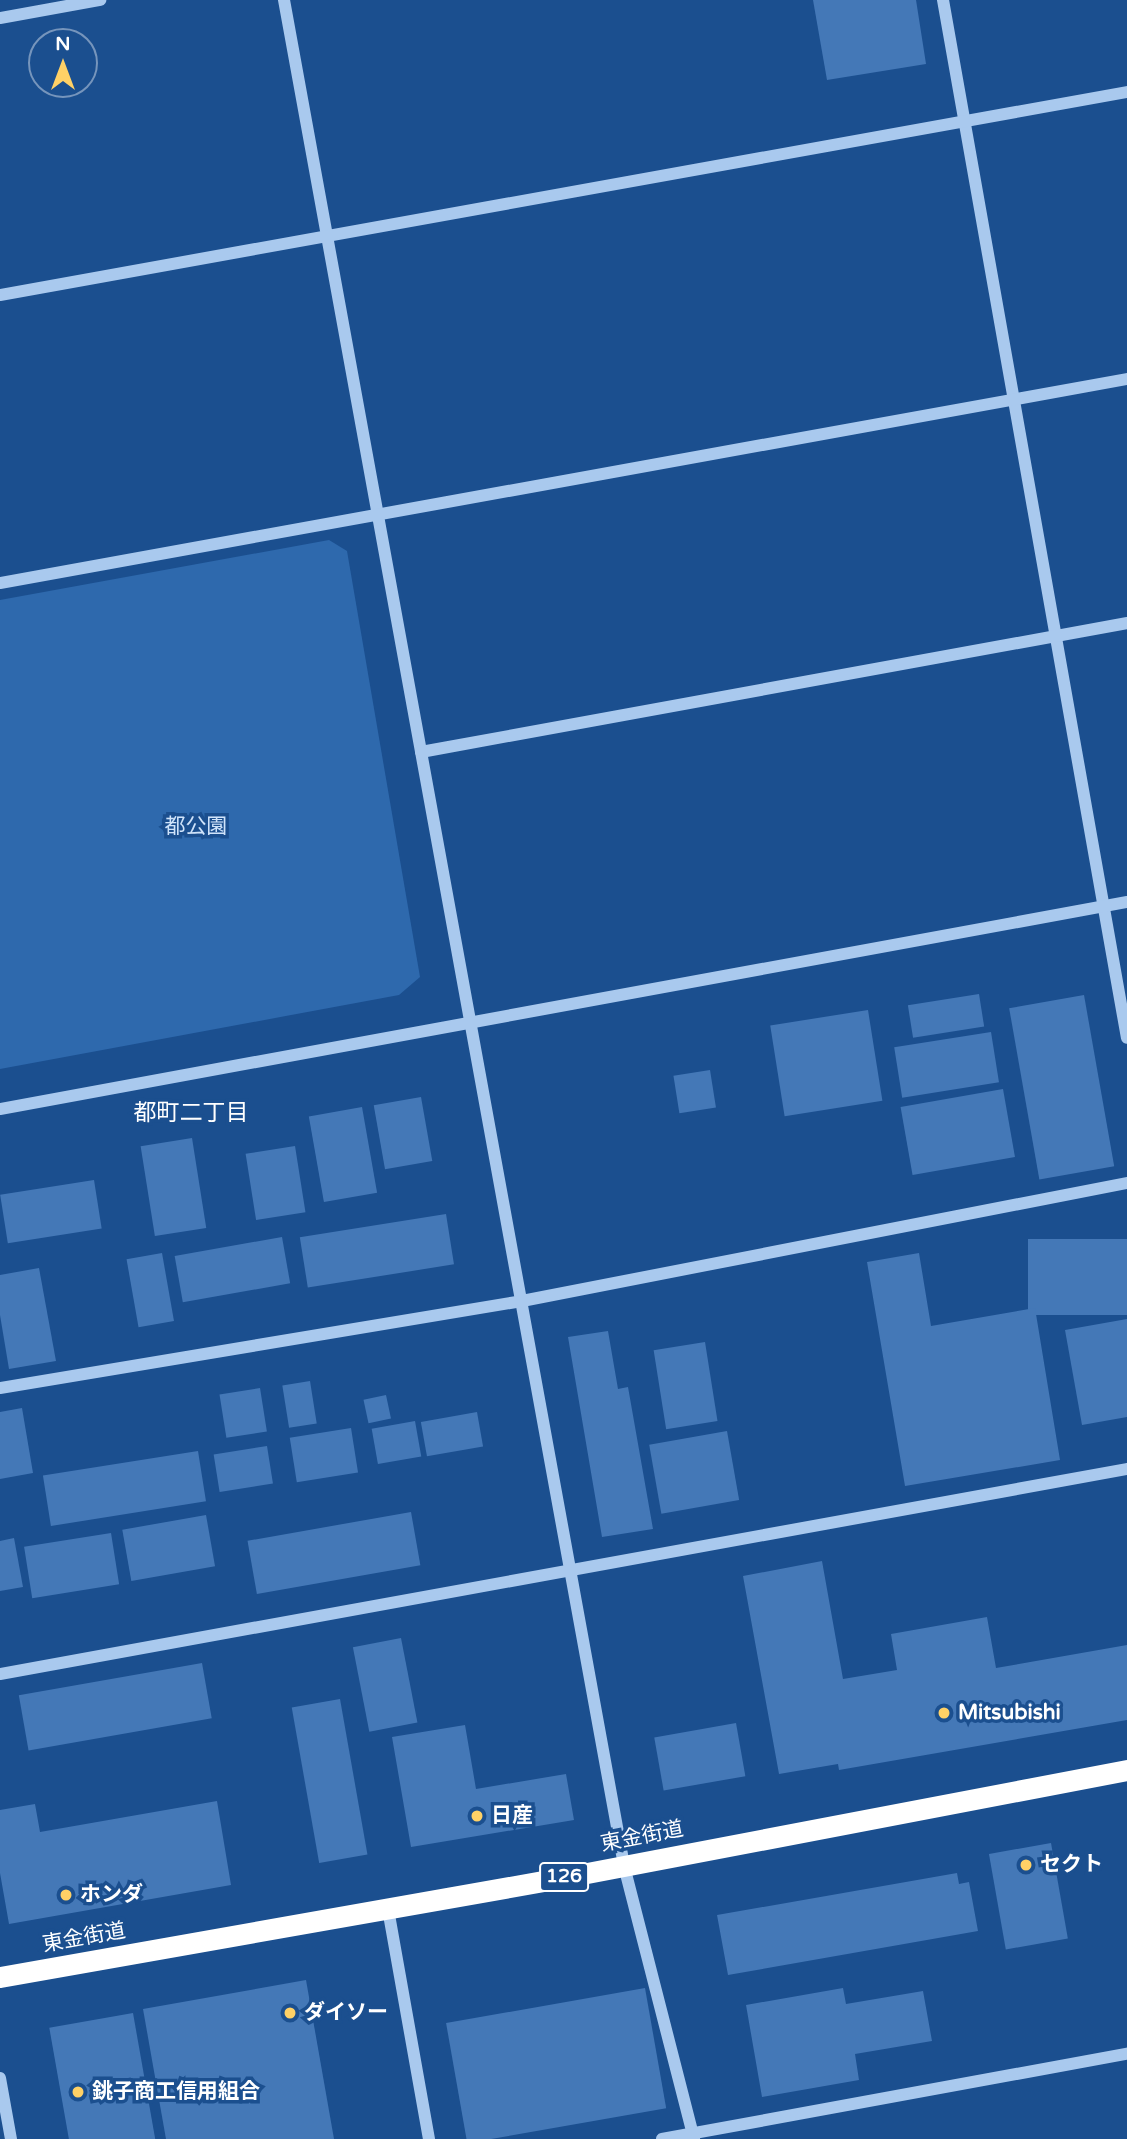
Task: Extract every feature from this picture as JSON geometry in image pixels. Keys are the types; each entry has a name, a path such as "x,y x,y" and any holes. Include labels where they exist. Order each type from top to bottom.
{"highway":[{"name":"東金街道","path":"0,1977 624,1866 1127,1770"}],"street":[{"path":"0,18 100,0"},
{"path":"284,0 624,1866 693,2136"},
{"path":"943,0 967,119 1012,401 1127,1038"},
{"path":"0,295 328,239 967,119 1127,92"},
{"path":"0,583 1127,380"},
{"path":"421,752 1127,623"},
{"path":"0,1109 1127,902"},
{"path":"0,1388 522,1301 1127,1184"},
{"path":"0,1674 1127,1469"},
{"path":"388,1909 429,2139"},
{"path":"662,2139 693,2136 1127,2054"},
{"path":"0,2078 11,2139"}],"green space":[{"name":"都公園","path":"329,540 347,551 420,977 399,995 0,1069 0,600"}],"building":[{"path":"813,0 916,0 926,64 827,80"},
{"path":"979,994 984,1027 913,1038 908,1005"},
{"path":"1084,995 1114,1166 1039,1180 1009,1008"},
{"path":"868,1010 882,1101 785,1116 770,1025"},
{"path":"991,1032 999,1082 902,1098 894,1047"},
{"path":"710,1070 716,1108 679,1113 673,1076"},
{"path":"1003,1089 1015,1157 913,1175 901,1107"},
{"path":"421,1097 432,1161 385,1169 374,1105"},
{"path":"362,1107 377,1193 324,1202 309,1116"},
{"path":"192,1138 206,1228 155,1236 141,1146"},
{"path":"295,1146 305,1212 256,1220 246,1154"},
{"path":"94,1180 102,1228 8,1243 0,1195"},
{"path":"446,1214 454,1264 308,1288 300,1237"},
{"path":"282,1237 290,1283 183,1302 175,1256"},
{"path":"1028,1239 1127,1239 1127,1315 1028,1315"},
{"path":"162,1253 174,1321 139,1327 127,1259"},
{"path":"919,1253 931,1326 1035,1308 1060,1460 905,1486 867,1262"},
{"path":"39,1268 56,1361 9,1369 0,1315 0,1275"},
{"path":"1127,1319 1127,1417 1082,1425 1065,1330"},
{"path":"608,1331 618,1389 628,1387 653,1529 602,1537 568,1337"},
{"path":"705,1342 718,1421 666,1429 654,1350"},
{"path":"310,1381 317,1423 289,1428 282,1385"},
{"path":"260,1388 267,1431 226,1438 220,1394"},
{"path":"386,1395 391,1418 368,1423 364,1400"},
{"path":"22,1408 33,1473 0,1479 0,1412"},
{"path":"477,1412 483,1446 427,1456 421,1422"},
{"path":"415,1421 421,1456 378,1464 372,1429"},
{"path":"351,1428 358,1472 297,1482 290,1438"},
{"path":"727,1431 739,1500 661,1514 649,1445"},
{"path":"267,1446 273,1484 220,1492 214,1454"},
{"path":"198,1451 206,1501 51,1526 43,1476"},
{"path":"411,1512 420,1565 257,1594 248,1541"},
{"path":"206,1515 215,1566 131,1581 122,1530"},
{"path":"111,1533 119,1584 32,1598 24,1547"},
{"path":"14,1538 23,1587 0,1591 0,1541"},
{"path":"822,1561 843,1679 897,1670 891,1634 987,1617 996,1668 1127,1645 1127,1720 839,1770 838,1764 779,1774 743,1576"},
{"path":"401,1638 417,1722 369,1732 353,1647"},
{"path":"202,1663 212,1718 29,1750 19,1695"},
{"path":"340,1699 367,1855 319,1863 292,1708"},
{"path":"736,1723 745,1776 664,1791 654,1737"},
{"path":"465,1725 476,1789 566,1774 574,1820 411,1847 392,1737"},
{"path":"217,1801 231,1885 9,1924 0,1873 0,1810 35,1804 40,1832"},
{"path":"1051,1843 1068,1939 1006,1949 989,1854"},
{"path":"957,1873 959,1884 969,1882 978,1931 728,1975 717,1915"},
{"path":"306,1980 334,2139 166,2139 143,2009"},
{"path":"645,1988 666,2108 491,2139 467,2139 446,2023"},
{"path":"843,1988 846,2004 923,1991 932,2041 855,2054 859,2080 762,2097 746,2005"},
{"path":"133,2013 155,2139 69,2139 49,2028"}],"place":[{"name":"Mitsubishi","path":"944,1713"},
{"name":"日産","path":"477,1816"},
{"name":"セクト","path":"1026,1865"},
{"name":"ホンダ","path":"66,1895"},
{"name":"ダイソー","path":"290,2013"},
{"name":"銚子商工信用組合","path":"78,2092"}],"district":[{"name":"都町二丁目","path":"191,1113"}]}
